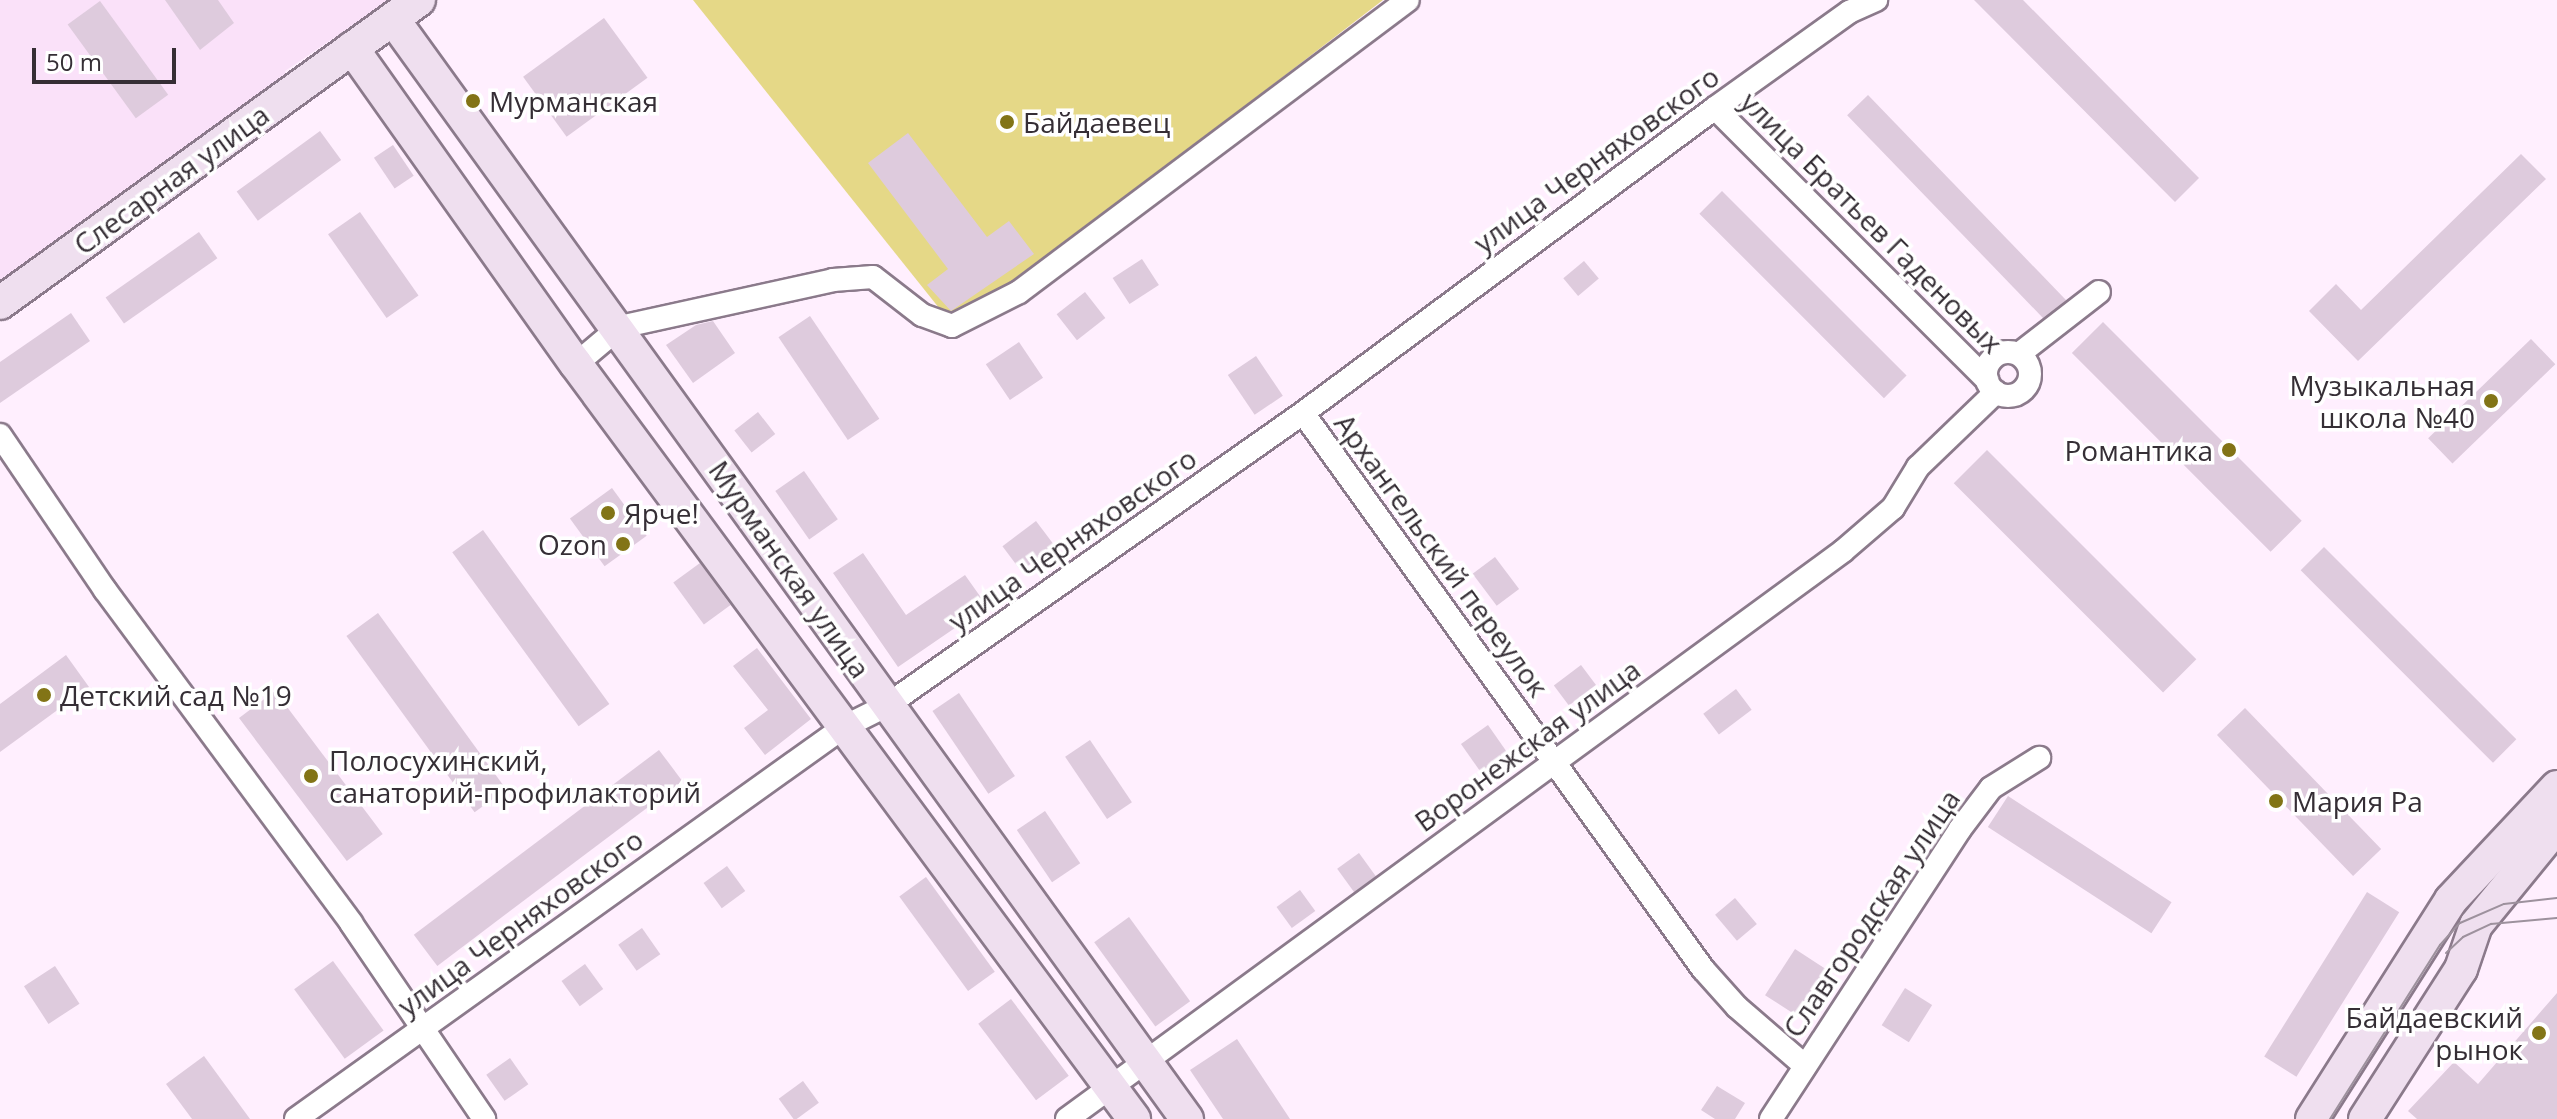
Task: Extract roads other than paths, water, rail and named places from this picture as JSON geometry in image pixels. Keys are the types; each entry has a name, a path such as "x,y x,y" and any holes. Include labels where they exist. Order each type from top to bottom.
{"main road":[{"name":"Слесарная улица","path":"0,303 419,0"},
{"name":"Мурманская улица","path":"393,19 620,327 886,706 1187,1119"},
{"name":"Мурманская улица","path":"352,48 576,364 1134,1119"},
{"path":"2312,1119 2451,900 2557,787"},
{"path":"2365,1119 2461,969 2476,925 2557,826"}],"street":[{"path":"576,364 620,327 753,295 873,277 922,315 952,326 1019,292 1408,0"},
{"name":"улица Черняховского","path":"296,1119 844,727 886,706 1303,413 1715,108 1849,12 1876,0"},
{"name":"улица Братьев Гаденовых","path":"1715,108 1991,386"},
{"name":"Воронежская улица","path":"2019,354 2028,363 2027,385 2007,396 1991,386 1988,365 1999,354 2019,354 2099,292"},
{"name":"Воронежская улица","path":"1067,1119 1843,551 1893,508 1918,467 1991,386"},
{"name":"Архангельский переулок","path":"1303,413 1703,969 1737,1007 1805,1066"},
{"path":"0,435 105,590 351,923 484,1119"},
{"name":"Славгородская улица","path":"1771,1119 1991,788 2039,758"}],"tram line":[{"path":"2330,1119 2440,945 2460,923 2504,904 2557,898"},
{"path":"2446,953 2463,937 2491,924 2557,918"}],"place":[{"name":"Мурманская","path":"473,101"},
{"name":"Байдаевец","path":"1007,122"},
{"name":"Музыкальная школа №40","path":"2491,401"},
{"name":"Романтика","path":"2229,450"},
{"name":"Ярче!","path":"608,513"},
{"name":"Ozon","path":"623,544"},
{"name":"Детский сад №19","path":"44,695"},
{"name":"Полосухинский, санаторий-профилакторий","path":"311,776"},
{"name":"Мария Ра","path":"2276,801"},
{"name":"Байдаевский рынок","path":"2539,1033"}]}
